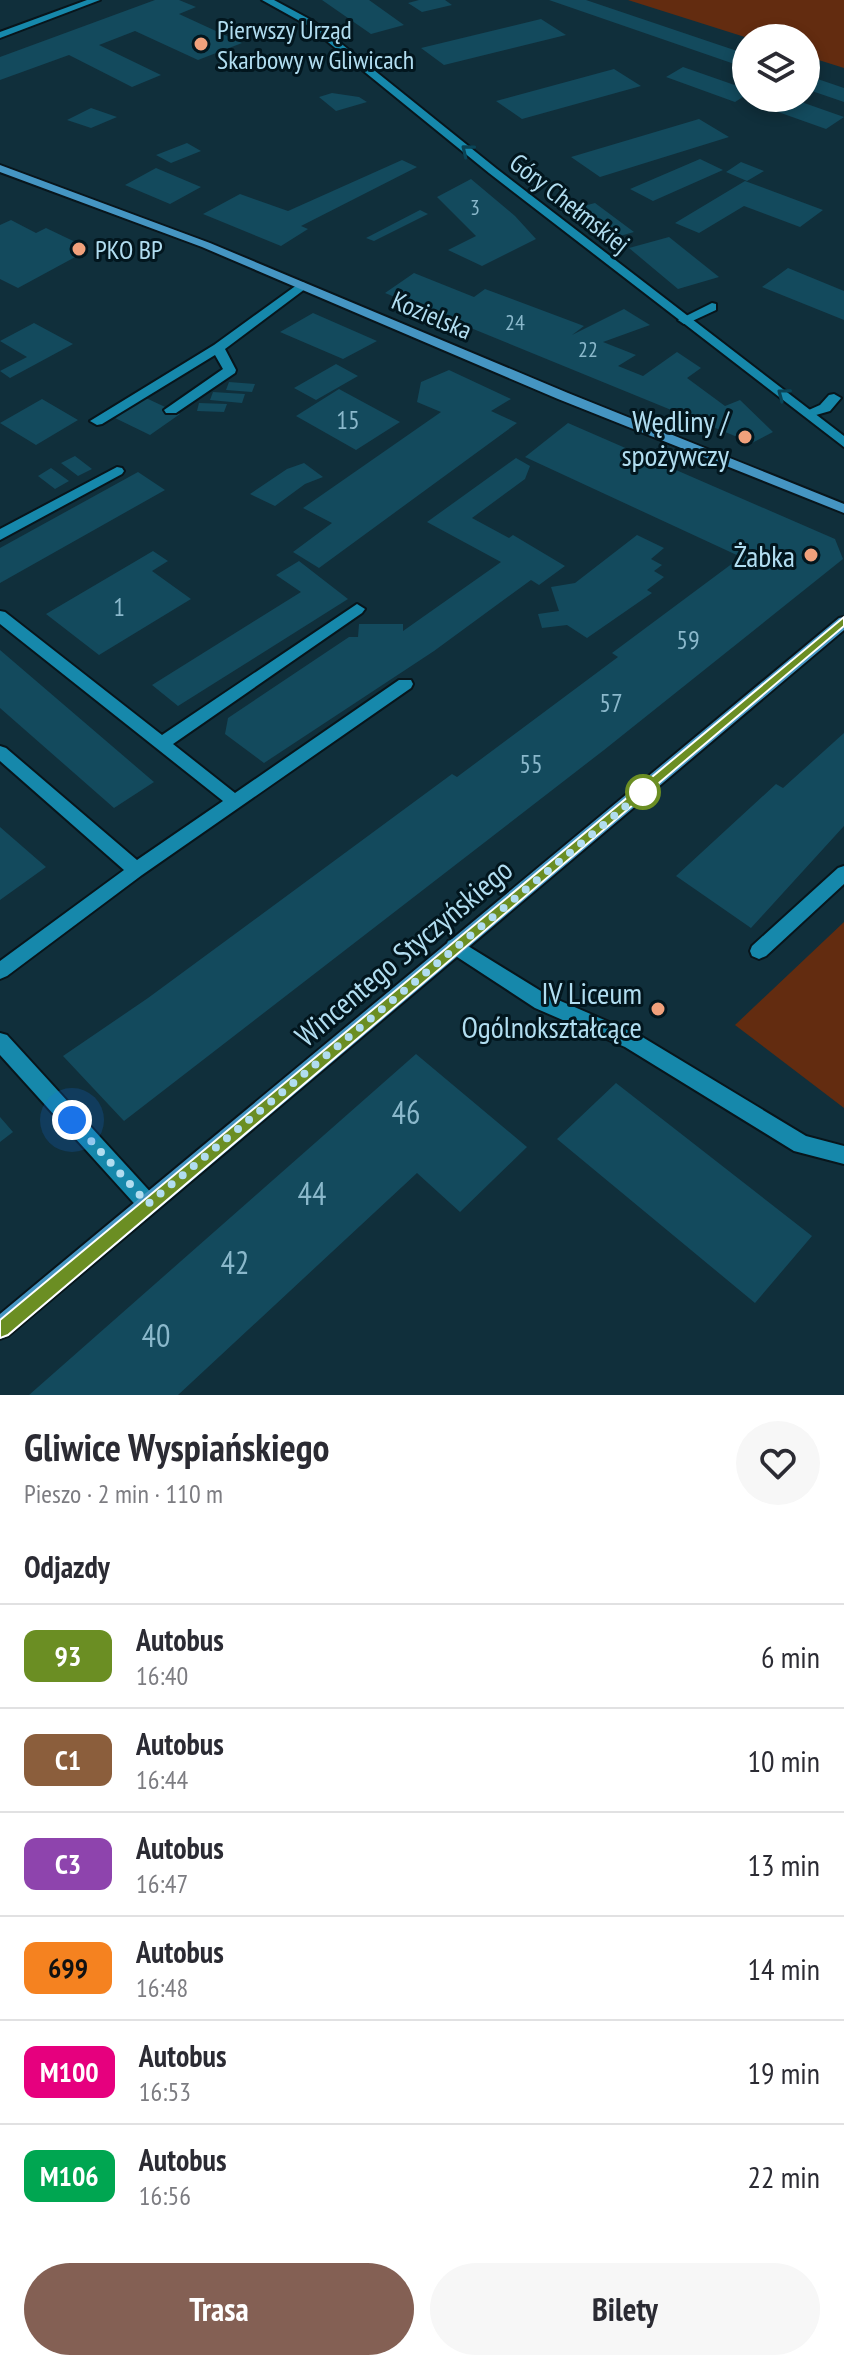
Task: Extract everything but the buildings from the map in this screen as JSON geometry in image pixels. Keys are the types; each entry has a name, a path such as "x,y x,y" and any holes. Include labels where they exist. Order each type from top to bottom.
{"street":[{"path":"0,35 95,0"},
{"name":"Góry Chełmskiej","path":"267,0 310,23 844,443"},
{"name":"Kozielska","path":"0,168 93,200 844,509"},
{"path":"97,421 218,348 301,286"},
{"path":"684,320 712,307"},
{"path":"171,410 230,370 218,348"},
{"path":"809,413 825,408 834,398"},
{"path":"0,535 117,471"},
{"path":"160,745 357,609"},
{"path":"0,616 235,802"},
{"name":"Wincentego Styczyńskiego","path":"0,1328 844,622"},
{"path":"0,971 136,870 405,684"},
{"path":"0,752 136,870"},
{"path":"759,951 844,873"},
{"path":"455,946 542,1002 632,1041 801,1144 844,1155"},
{"path":"0,1041 148,1204"}],"shaded area":[{"path":"628,0 844,0 844,68 820,60 820,24 732,24 732,33"},
{"path":"844,922 844,1108 735,1025"}],"bus line":[{"name":"93","path":"0,1328 844,622"}],"place":[{"name":"Pierwszy Urząd Skarbowy w Gliwicach","path":"201,44"},
{"name":"PKO BP","path":"79,249"},
{"name":"Wędliny / spożywczy","path":"745,437"},
{"name":"Żabka","path":"811,555"},
{"name":"IV Liceum Ogólnokształcące","path":"658,1009"}],"route":[{"path":"72,1120 148,1204 650,786 643,792"}]}
